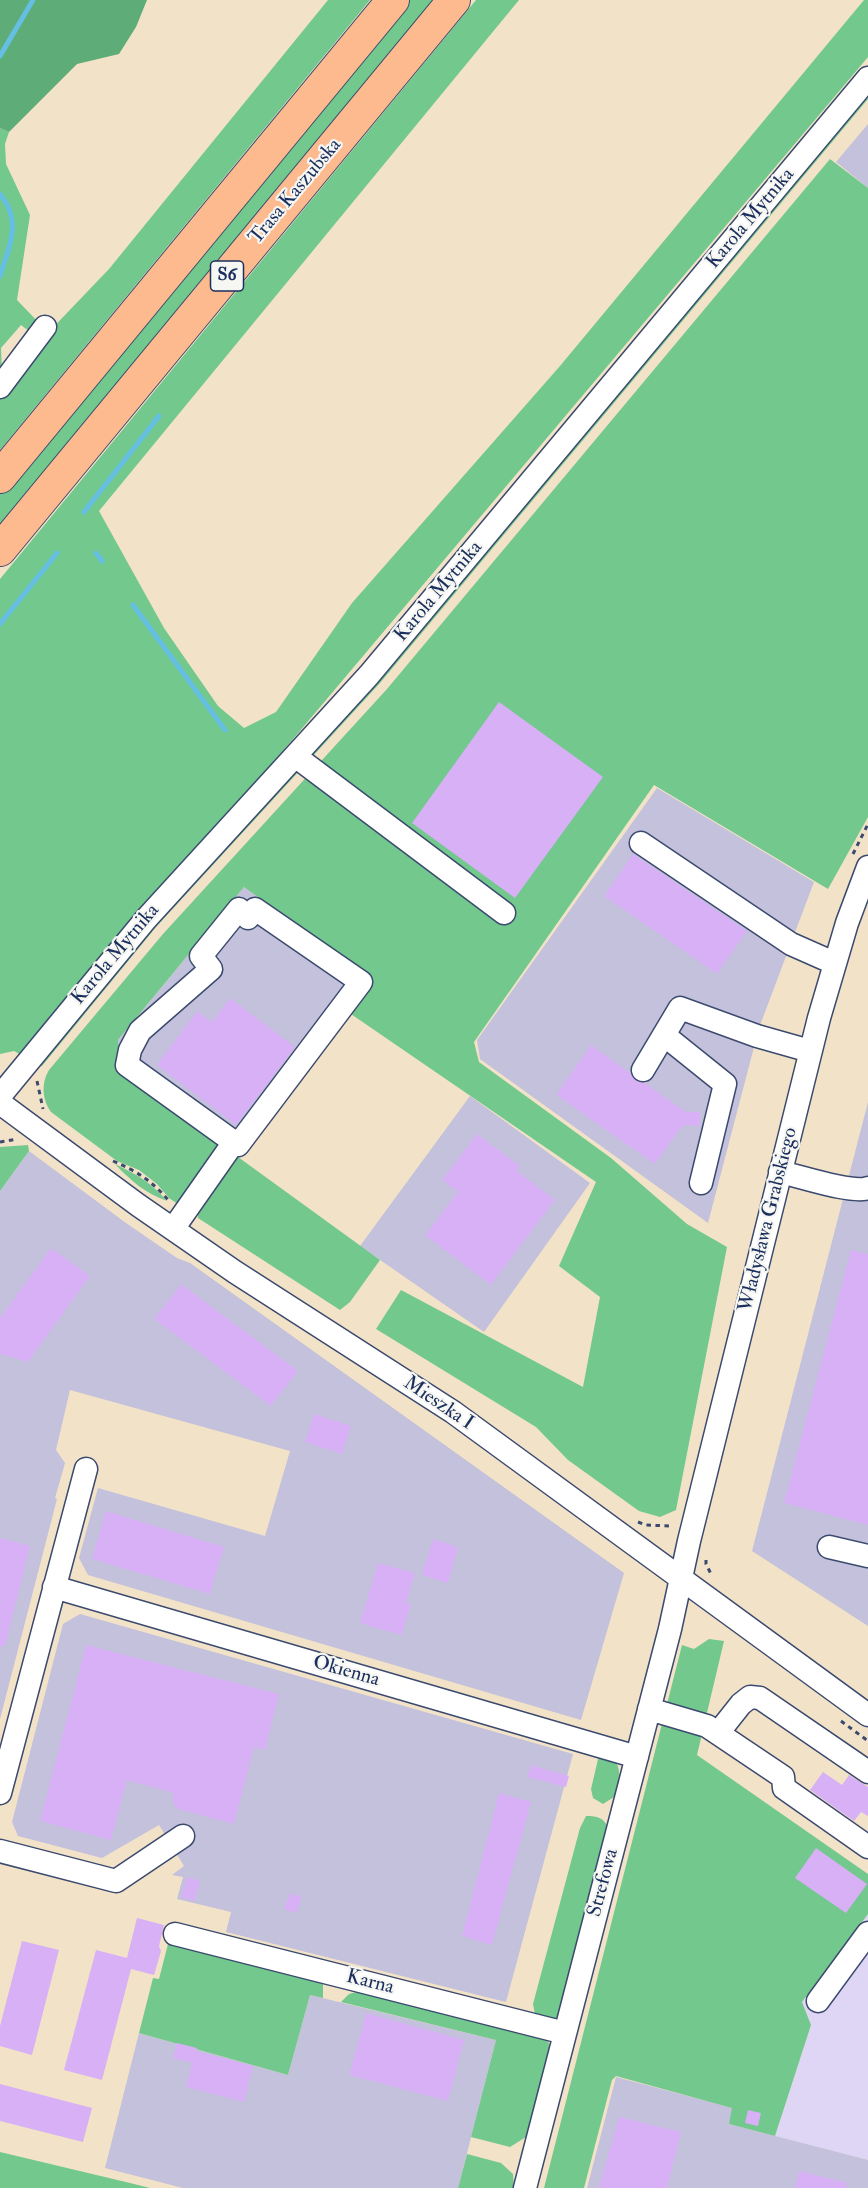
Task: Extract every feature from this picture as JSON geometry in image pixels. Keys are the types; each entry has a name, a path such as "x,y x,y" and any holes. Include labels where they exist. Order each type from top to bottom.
{"highway":[{"name":"S6","path":"0,477 393,0"},
{"name":"Trasa Kaszubska","path":"0,550 454,0"}],"street":[{"name":"Karola Mytnika","path":"0,1096 146,919 384,657 868,78"},
{"path":"0,387 45,327"},
{"path":"295,756 504,913"},
{"path":"641,843 791,944 834,963"},
{"name":"Władysława Grabskiego","path":"681,1577 810,1050 834,963 868,867"},
{"path":"174,1218 231,1146 238,1145 361,982 255,909 248,918 239,909 232,917 201,956 211,969 140,1031 130,1050 127,1065 231,1146"},
{"path":"643,1070 680,1008 757,1036 810,1050"},
{"path":"664,1035 725,1084 701,1183"},
{"name":"Mieszka I","path":"0,1103 174,1218 235,1272 453,1412 868,1715"},
{"path":"780,1172 862,1191 868,1188"},
{"path":"0,1793 86,1469"},
{"path":"829,1547 868,1556"},
{"name":"Strefowa","path":"525,2188 637,1757 681,1577"},
{"name":"Okienna","path":"54,1587 637,1757"},
{"path":"718,1733 741,1704 750,1697 760,1698 868,1772"},
{"path":"649,1709 707,1726 783,1777 784,1788 868,1847"},
{"path":"0,1851 116,1881 183,1836"},
{"path":"818,2001 868,1933"},
{"name":"Karna","path":"175,1934 565,2033"}],"path":[{"path":"108,1159 139,1172 154,1184 174,1218"}],"shaded area":[{"path":"868,124 868,188 836,162"},
{"path":"657,788 814,882 759,1028 708,1223 480,1059 477,1040"},
{"path":"244,887 372,979 240,1159 122,1073 118,1040"},
{"path":"470,1096 590,1183 484,1332 360,1246"},
{"path":"868,1102 868,1626 752,1551"},
{"path":"29,1151 126,1223 177,1258 190,1263 624,1573 581,1720 88,1575 79,1558 98,1488 265,1536 290,1451 70,1390 56,1450 65,1463 0,1719 0,1191"},
{"path":"80,1614 573,1754 506,2002 226,1932 231,1912 177,1899 183,1877 172,1875 184,1866 159,1825 102,1858 18,1836 12,1822 63,1624"},
{"path":"868,1914 868,2160 775,2136 811,2025 802,2002"},
{"path":"310,1995 496,2040 458,2188 183,2188 105,2168 139,2033 288,2075"},
{"path":"616,2077 733,2108 729,2124 868,2160 868,2188 587,2188"}],"green space":[{"path":"0,0 147,0 136,27 119,54 77,64 9,132 0,128"},
{"path":"328,0 370,0 0,450 0,395 43,338 109,269"},
{"path":"405,0 441,0 0,537 0,491"},
{"path":"476,0 519,0 99,511 164,628 218,706 244,728 276,712 352,603 560,366 864,0 868,0 868,57 299,732 21,1055 14,1051 0,1054 0,579"},
{"path":"868,92 868,99 380,683 156,927 42,1066 37,1067 113,971"},
{"path":"0,128 9,132 5,144 6,164 30,215 17,300 41,325 29,331 21,325 1,348 2,376 0,375"},
{"path":"830,159 868,188 868,817 828,889 654,785 474,1042 479,1062 611,1158 687,1224 727,1247 676,1510 660,1517 639,1511 568,1460 536,1427 376,1329 401,1290 583,1387 600,1297 559,1266 596,1182 348,1012 372,979 244,887 118,1040 122,1073 218,1145 219,1150 182,1207 139,1170 117,1161 51,1112 44,1097 44,1086 49,1070 163,934 387,689"},
{"path":"28,1145 29,1151 0,1191 0,1147"},
{"path":"238,1157 380,1260 350,1302 340,1310 198,1218 198,1213"},
{"path":"115,1164 130,1171 156,1189 167,1201 139,1186"},
{"path":"709,1639 724,1641 697,1755 868,1874 868,1914 802,2002 811,2025 775,2136 729,2124 732,2108 616,2076 612,2080 584,2188 544,2188 682,1645 694,1649"},
{"path":"599,1755 614,1760 619,1770 614,1797 603,1804 593,1798 591,1789"},
{"path":"586,1816 600,1819 608,1830 561,2010 556,2021 543,2021 535,2014 533,2004 580,1828"},
{"path":"168,1944 226,1959 316,1977 323,1983 323,1998 310,1995 288,2075 139,2033 153,1978 159,1979"},
{"path":"360,1991 546,2037 549,2044 549,2055 526,2137 510,2147 471,2137 496,2040 341,2002 349,1994"},
{"path":"0,2152 130,2183 150,2188 0,2188"},
{"path":"467,2154 501,2163 513,2174 514,2188 458,2188"}],"building":[{"path":"499,702 603,777 515,898 412,823"},
{"path":"633,854 747,931 717,974 604,896"},
{"path":"230,998 295,1047 236,1125 157,1065 197,1011 212,1022"},
{"path":"591,1045 630,1073 636,1081 645,1083 686,1112 700,1112 700,1126 683,1125 655,1164 556,1095"},
{"path":"477,1134 520,1166 517,1171 555,1200 491,1285 425,1235 458,1192 442,1180"},
{"path":"51,1248 90,1276 28,1362 0,1354 0,1318"},
{"path":"851,1250 868,1254 868,1525 784,1503"},
{"path":"181,1284 298,1371 271,1406 154,1319"},
{"path":"314,1414 351,1426 342,1454 305,1442"},
{"path":"106,1511 224,1547 210,1594 92,1559"},
{"path":"0,1538 30,1546 5,1646 0,1646"},
{"path":"433,1539 458,1547 448,1583 422,1575"},
{"path":"378,1563 415,1573 406,1603 411,1604 402,1635 360,1623"},
{"path":"86,1645 279,1694 265,1750 254,1747 234,1824 178,1809 173,1803 173,1793 127,1780 111,1840 40,1821"},
{"path":"531,1765 569,1776 566,1787 527,1777"},
{"path":"823,1772 842,1785 849,1775 868,1787 868,1816 861,1812 854,1821 810,1790"},
{"path":"499,1793 531,1802 492,1945 462,1936"},
{"path":"816,1848 867,1884 846,1913 795,1878"},
{"path":"187,1877 200,1881 194,1901 181,1897"},
{"path":"290,1893 302,1897 296,1913 284,1909"},
{"path":"137,1918 164,1925 159,1946 161,1951 154,1975 131,1969 102,2080 64,2070 96,1950 127,1958"},
{"path":"22,1941 59,1950 32,2055 0,2046 0,2026"},
{"path":"366,2013 464,2040 448,2101 349,2075"},
{"path":"177,2043 197,2048 196,2051 253,2066 244,2102 186,2087 192,2063 173,2058"},
{"path":"0,2084 92,2108 83,2142 0,2121"},
{"path":"748,2110 761,2113 758,2126 745,2123"},
{"path":"619,2117 681,2132 667,2188 599,2188"},
{"path":"799,2171 847,2183 846,2188 795,2188"}],"waterway":[{"path":"0,56 33,0"},
{"path":"0,194 7,204 12,224 10,244 0,276"},
{"path":"84,512 159,416"},
{"path":"0,624 57,553"},
{"path":"96,553 102,561"},
{"path":"133,605 225,730"}]}
